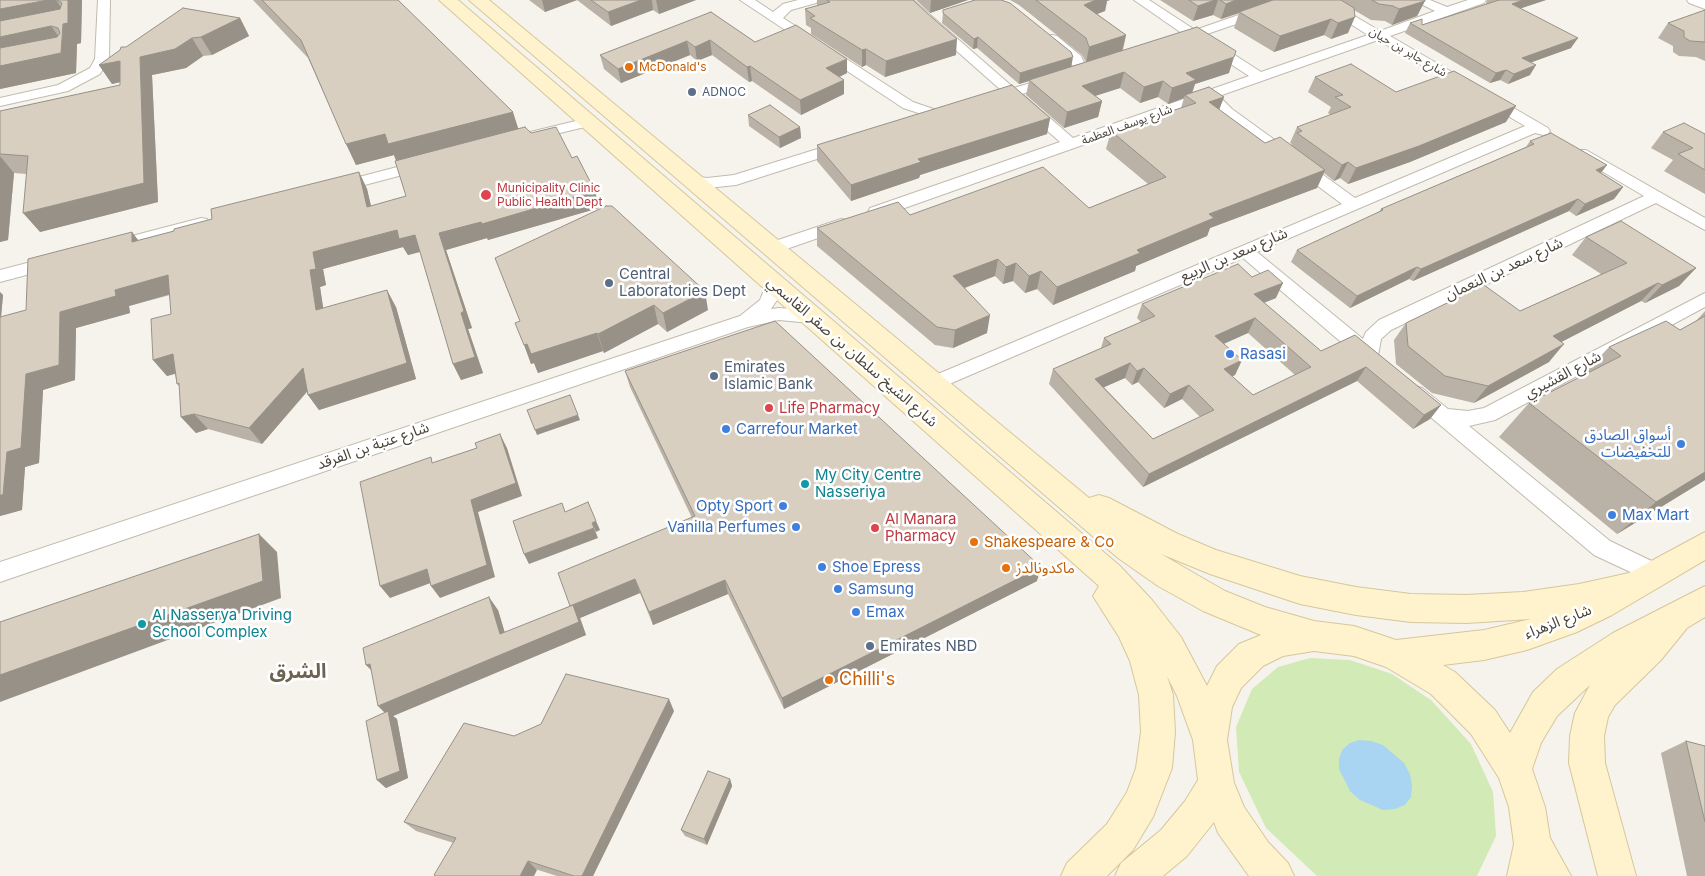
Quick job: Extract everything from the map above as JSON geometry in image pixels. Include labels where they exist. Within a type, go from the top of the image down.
[{"type":"main road","name":"شارع الشيخ سلطان بن صقر القاسمي","points":[[448,0],[1109,576],[1141,610],[1170,648],[1192,691],[1210,740]]},
{"type":"main road","name":"شارع الشيخ سلطان بن صقر القاسمي","points":[[478,0],[1129,549],[1169,576],[1214,601],[1262,621],[1314,636]]},
{"type":"main road","points":[[1022,459],[1115,517],[1167,543],[1254,577],[1300,590],[1356,601],[1411,608],[1466,609],[1523,606],[1579,598],[1644,580]]},
{"type":"main road","name":"شارع الزهراء","points":[[1396,655],[1484,645],[1527,635],[1566,622],[1601,605],[1705,545]]},
{"type":"main road","points":[[1074,546],[1130,627],[1146,660],[1156,695],[1158,732],[1154,768],[1140,804],[1120,837],[1080,876]]},
{"type":"main road","points":[[1514,769],[1527,734],[1545,704],[1569,680],[1624,644],[1693,612]]},
{"type":"main road","points":[[1617,876],[1587,763],[1587,736],[1592,713],[1603,694],[1650,649],[1693,612]]},
{"type":"main road","points":[[1274,876],[1255,855],[1231,820],[1216,783],[1210,740],[1215,705],[1229,677],[1251,655],[1280,642],[1314,636],[1354,640],[1396,655],[1443,683],[1483,722],[1514,769],[1527,807],[1529,860],[1552,876]]},
{"type":"main road","points":[[1134,876],[1174,844],[1198,814],[1216,783]]},
{"type":"street","points":[[0,102],[83,85],[99,77],[106,68],[102,59],[104,0]]},
{"type":"street","points":[[746,0],[908,105],[940,116]]},
{"type":"street","points":[[776,20],[777,15],[787,7],[812,0]]},
{"type":"street","points":[[905,0],[1072,145]]},
{"type":"street","points":[[1140,0],[1261,78]]},
{"type":"street","points":[[1166,44],[1294,0]]},
{"type":"street","name":"شارع جابر بن حيان","points":[[1318,0],[1705,225]]},
{"type":"street","points":[[1419,0],[1447,12]]},
{"type":"street","name":"شارع يوسف العظمة","points":[[772,248],[1072,145],[1480,0]]},
{"type":"street","points":[[1693,0],[1705,5]]},
{"type":"street","points":[[933,26],[935,17],[940,14]]},
{"type":"street","points":[[975,104],[1077,72],[1076,59],[1043,32]]},
{"type":"street","points":[[1211,96],[1227,112],[1353,204]]},
{"type":"street","points":[[911,125],[958,110]]},
{"type":"street","points":[[518,140],[588,122]]},
{"type":"street","name":"شارع سعد بن الربيع","points":[[933,384],[1536,127]]},
{"type":"street","points":[[693,181],[707,183],[736,180],[854,143]]},
{"type":"street","points":[[320,192],[442,160]]},
{"type":"street","name":"شارع سعد بن النعمان","points":[[1385,368],[1372,337],[1386,325],[1656,197]]},
{"type":"street","points":[[95,251],[216,219]]},
{"type":"street","points":[[1244,250],[1602,548],[1631,564],[1644,580]]},
{"type":"street","points":[[0,276],[66,259]]},
{"type":"street","name":"شارع عتبة بن الفرقد","points":[[746,321],[766,304],[772,294],[774,284]]},
{"type":"street","name":"شارع القشيري","points":[[1443,416],[1468,419],[1488,415],[1705,299]]},
{"type":"street","name":"شارع عتبة بن الفرقد","points":[[0,572],[746,321],[784,314],[812,317]]},
{"type":"green space","points":[[1310,658],[1350,660],[1392,674],[1431,700],[1471,744],[1493,792],[1496,836],[1477,876],[1317,876],[1266,828],[1239,772],[1236,727],[1252,689],[1278,667]]},
{"type":"water","points":[[1359,740],[1383,745],[1404,763],[1410,774],[1412,786],[1411,797],[1405,805],[1395,809],[1383,810],[1360,800],[1350,791],[1339,769],[1339,758],[1343,749],[1350,743]]},
{"type":"building","points":[[0,0],[48,0],[0,9]]},
{"type":"building","points":[[57,0],[68,0],[68,23],[63,24],[61,53],[0,66],[0,48],[57,37],[60,33],[58,28],[51,26],[0,37],[0,21],[60,9],[62,3]]},
{"type":"building","points":[[262,0],[398,0],[513,112],[388,144],[385,134],[346,144],[301,40]]},
{"type":"building","points":[[591,0],[641,0],[608,12]]},
{"type":"building","points":[[827,0],[913,0],[957,39],[886,61],[866,49],[862,50],[810,18],[815,16],[805,9],[830,2]]},
{"type":"building","points":[[975,0],[1001,0],[1010,3],[1071,52],[1073,57],[1020,73],[978,37],[974,39],[943,13],[943,10]]},
{"type":"building","points":[[1036,0],[1096,0],[1084,5],[1126,35],[1089,47],[1086,38]]},
{"type":"building","points":[[1189,0],[1215,0],[1198,6]]},
{"type":"building","points":[[1220,0],[1236,0],[1226,4]]},
{"type":"building","points":[[1273,0],[1341,0],[1354,8],[1355,17],[1338,23],[1331,19],[1280,36],[1239,12]]},
{"type":"building","points":[[1372,0],[1425,1],[1399,9],[1379,4]]},
{"type":"building","points":[[1499,0],[1523,0],[1512,4],[1578,38],[1522,58],[1536,65],[1514,74],[1506,70],[1496,73],[1410,23],[1422,19],[1422,25]]},
{"type":"building","points":[[183,8],[240,18],[201,37],[192,38],[175,49],[140,57],[144,183],[23,213],[28,156],[0,154],[0,111],[120,85],[120,61],[99,65],[120,50],[121,47],[126,47]]},
{"type":"building","points":[[1705,10],[1705,42],[1690,41],[1684,37],[1684,31],[1668,23]]},
{"type":"building","points":[[711,12],[755,42],[796,25],[847,59],[826,68],[844,80],[800,100],[750,66],[747,67],[710,40],[695,47],[687,41],[618,69],[600,55]]},
{"type":"building","points":[[1197,27],[1236,51],[1234,57],[1186,73],[1196,80],[1172,88],[1163,81],[1144,87],[1124,72],[1082,86],[1102,101],[1067,112],[1029,80]]},
{"type":"building","points":[[1351,64],[1396,92],[1454,71],[1516,106],[1419,146],[1356,168],[1348,162],[1342,165],[1297,133],[1302,131],[1297,127],[1351,107],[1335,97],[1343,95],[1315,77]]},
{"type":"building","points":[[1012,85],[1050,118],[918,159],[921,162],[851,185],[817,145]]},
{"type":"building","points":[[1209,87],[1224,97],[1209,102],[1265,143],[1280,137],[1325,170],[1209,214],[1214,218],[1137,250],[1140,253],[1057,287],[1041,271],[1029,276],[1016,263],[1006,267],[998,259],[953,276],[990,315],[955,330],[937,327],[817,228],[898,202],[910,215],[1043,167],[1089,208],[1166,177],[1111,131],[1196,103],[1185,95]]},
{"type":"building","points":[[770,105],[800,127],[779,137],[748,115]]},
{"type":"building","points":[[1684,123],[1705,134],[1705,170],[1678,154],[1693,148],[1663,132]]},
{"type":"building","points":[[525,127],[531,133],[556,127],[572,158],[577,156],[595,191],[482,224],[481,222],[439,233],[464,311],[461,313],[475,357],[453,364],[415,235],[399,239],[397,230],[313,252],[316,269],[310,270],[316,310],[387,290],[407,363],[308,395],[303,368],[249,428],[194,414],[181,417],[179,383],[177,384],[173,354],[153,360],[151,319],[171,314],[168,275],[115,290],[116,296],[60,312],[59,365],[26,374],[21,448],[7,452],[3,495],[0,495],[0,317],[26,310],[28,259],[132,232],[132,242],[174,231],[174,229],[212,219],[211,209],[359,172],[367,207],[406,196],[395,161]]},
{"type":"building","points":[[1551,133],[1607,165],[1596,170],[1623,187],[1585,204],[1578,199],[1421,269],[1417,267],[1357,296],[1297,250],[1383,210],[1381,209],[1534,144],[1530,141]]},
{"type":"building","points":[[606,206],[612,206],[705,291],[663,313],[654,305],[598,334],[531,354],[527,344],[524,345],[515,323],[520,321],[495,258]]},
{"type":"building","points":[[1621,221],[1696,268],[1662,285],[1658,283],[1553,336],[1564,344],[1488,386],[1445,376],[1408,346],[1406,323],[1484,285],[1520,311],[1627,263],[1586,237]]},
{"type":"building","points":[[1238,264],[1252,277],[1268,270],[1283,283],[1254,294],[1321,351],[1355,335],[1441,405],[1424,415],[1366,367],[1149,474],[1053,369],[1111,344],[1104,338],[1155,316],[1142,304]],"holes":[[[1255,318],[1311,367],[1253,395],[1224,369],[1242,360],[1215,336]],[[1130,363],[1137,371],[1144,368],[1170,394],[1189,385],[1214,410],[1153,439],[1095,379]]]},
{"type":"building","points":[[1705,316],[1705,472],[1656,502],[1529,403],[1621,356],[1609,347],[1666,321],[1680,330]]},
{"type":"building","name":"My City Centre Nasseriya","points":[[775,321],[1041,567],[782,698],[725,580],[649,612],[635,579],[570,606],[558,573],[695,516],[625,371]]},
{"type":"building","points":[[570,395],[578,415],[535,430],[527,410]]},
{"type":"building","points":[[500,434],[516,483],[471,500],[487,565],[431,586],[427,569],[380,586],[360,482],[431,457],[432,463],[477,448],[475,443]]},
{"type":"building","points":[[588,502],[596,521],[592,523],[594,528],[524,554],[513,521],[562,503],[565,512]]},
{"type":"building","points":[[259,534],[263,581],[0,675],[0,622]]},
{"type":"building","points":[[489,597],[500,634],[573,605],[579,622],[378,706],[370,664],[366,665],[363,648]]},
{"type":"building","points":[[566,674],[669,699],[582,876],[574,876],[528,861],[520,876],[434,875],[456,838],[404,822],[464,723],[514,736],[541,724]]},
{"type":"building","points":[[388,711],[400,771],[377,780],[366,721]]},
{"type":"building","points":[[1686,741],[1705,746],[1705,822]]},
{"type":"building","points":[[708,771],[730,779],[704,839],[681,830]]},
{"type":"place","name":"McDonald's","points":[[629,67]]},
{"type":"place","name":"ADNOC","points":[[692,92]]},
{"type":"place","name":"Municipality Clinic Public Health Dept","points":[[486,195]]},
{"type":"place","name":"Central Laboratories Dept","points":[[609,283]]},
{"type":"place","name":"Rasasi","points":[[1230,354]]},
{"type":"place","name":"Emirates Islamic Bank","points":[[714,376]]},
{"type":"place","name":"Life Pharmacy","points":[[769,408]]},
{"type":"place","name":"Carrefour Market","points":[[726,429]]},
{"type":"place","name":"أسواق الصادق للتخفيضات","points":[[1681,444]]},
{"type":"place","name":"My City Centre Nasseriya","points":[[805,484]]},
{"type":"place","name":"Opty Sport","points":[[783,506]]},
{"type":"place","name":"Max Mart","points":[[1612,515]]},
{"type":"place","name":"Vanilla Perfumes","points":[[796,527]]},
{"type":"place","name":"Al Manara Pharmacy","points":[[875,528]]},
{"type":"place","name":"Shakespeare & Co","points":[[974,542]]},
{"type":"place","name":"Shoe Epress","points":[[822,567]]},
{"type":"place","name":"ماكدونالدز","points":[[1006,568]]},
{"type":"place","name":"Samsung","points":[[838,589]]},
{"type":"place","name":"Emax","points":[[856,612]]},
{"type":"place","name":"Al Nasserya Driving School Complex","points":[[142,624]]},
{"type":"place","name":"Emirates NBD","points":[[870,646]]},
{"type":"place","name":"Chilli's","points":[[829,680]]},
{"type":"district","name":"الشرق","points":[[298,672]]}]
